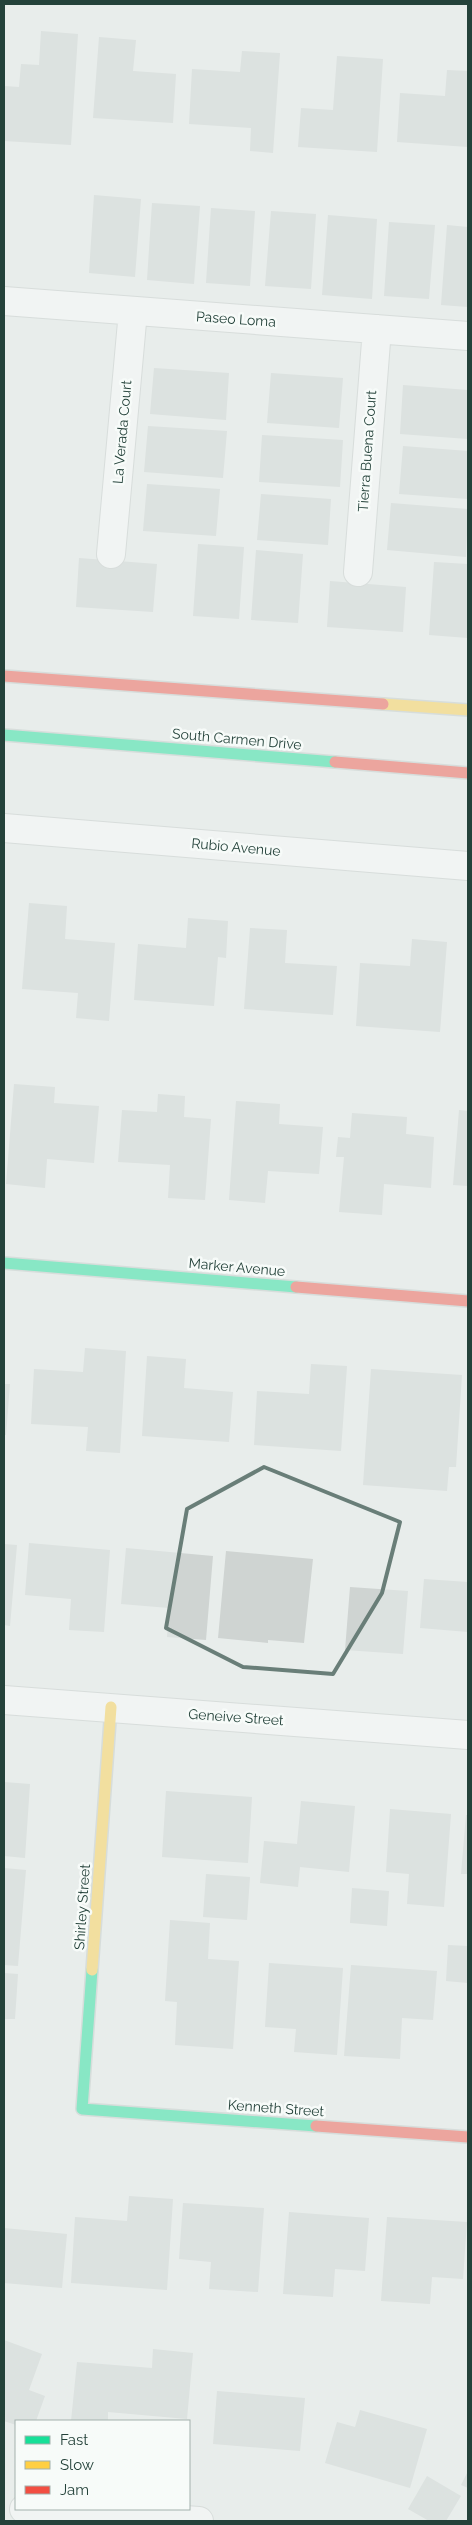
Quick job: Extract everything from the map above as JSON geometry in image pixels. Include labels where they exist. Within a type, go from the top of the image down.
[{"type":"street","name":"Paseo Loma","points":[[4,301],[468,336]]},
{"type":"street","name":"La Verada Court","points":[[111,554],[133,311]]},
{"type":"street","name":"Tierra Buena Court","points":[[358,572],[376,329]]},
{"type":"street","points":[[4,676],[468,710]]},
{"type":"street","name":"South Carmen Drive","points":[[4,735],[468,773]]},
{"type":"street","name":"Rubio Avenue","points":[[4,828],[468,866]]},
{"type":"street","name":"Marker Avenue","points":[[4,1263],[468,1301]]},
{"type":"street","name":"Geneive Street","points":[[4,1700],[468,1735]]},
{"type":"street","name":"Shirley Street","points":[[82,2109],[111,1708]]},
{"type":"street","name":"Kenneth Street","points":[[82,2109],[468,2138]]},
{"type":"street","points":[[39,2510],[199,2521]]},
{"type":"highlighted area","points":[[264,1467],[400,1522],[382,1593],[333,1674],[243,1667],[166,1628],[187,1509]]},
{"type":"building","points":[[41,31],[78,34],[71,145],[4,141],[4,86],[19,87],[21,64],[39,65]]},
{"type":"building","points":[[99,37],[136,40],[133,71],[176,74],[173,123],[93,118]]},
{"type":"building","points":[[242,51],[280,53],[273,153],[250,151],[251,128],[189,124],[192,69],[240,72]]},
{"type":"building","points":[[337,56],[383,59],[377,152],[298,147],[301,108],[333,110]]},
{"type":"building","points":[[447,70],[468,71],[468,147],[397,142],[400,93],[445,96]]},
{"type":"building","points":[[94,195],[141,199],[135,277],[89,273]]},
{"type":"building","points":[[152,203],[200,206],[194,284],[147,280]]},
{"type":"building","points":[[211,208],[255,211],[250,286],[206,283]]},
{"type":"building","points":[[271,211],[316,214],[311,289],[265,286]]},
{"type":"building","points":[[328,215],[377,219],[372,299],[322,295]]},
{"type":"building","points":[[389,222],[435,225],[429,299],[384,296]]},
{"type":"building","points":[[447,225],[468,227],[468,307],[441,305]]},
{"type":"building","points":[[154,368],[229,373],[226,420],[150,414]]},
{"type":"building","points":[[271,373],[343,378],[339,428],[267,423]]},
{"type":"building","points":[[403,385],[468,390],[468,439],[400,434]]},
{"type":"building","points":[[148,426],[227,431],[223,478],[144,472]]},
{"type":"building","points":[[262,435],[343,440],[340,487],[259,482]]},
{"type":"building","points":[[403,446],[468,451],[468,499],[399,494]]},
{"type":"building","points":[[147,484],[220,489],[216,536],[143,531]]},
{"type":"building","points":[[261,494],[331,499],[328,545],[257,540]]},
{"type":"building","points":[[391,503],[468,509],[466,557],[387,550]]},
{"type":"building","points":[[198,544],[244,547],[239,619],[193,616]]},
{"type":"building","points":[[256,550],[303,554],[298,623],[251,620]]},
{"type":"building","points":[[79,558],[157,564],[153,612],[76,607]]},
{"type":"building","points":[[434,562],[468,564],[468,638],[429,635]]},
{"type":"building","points":[[330,581],[406,587],[403,632],[327,627]]},
{"type":"building","points":[[29,903],[67,906],[65,939],[115,943],[109,1021],[76,1018],[78,993],[22,989]]},
{"type":"building","points":[[188,918],[228,921],[226,958],[218,957],[214,1006],[134,1000],[138,944],[186,948]]},
{"type":"building","points":[[250,928],[287,930],[285,963],[337,966],[333,1015],[244,1009]]},
{"type":"building","points":[[412,939],[447,942],[440,1032],[356,1026],[360,963],[410,966]]},
{"type":"building","points":[[14,1084],[55,1087],[54,1103],[99,1106],[94,1163],[47,1159],[45,1188],[6,1184]]},
{"type":"building","points":[[158,1094],[185,1096],[184,1117],[211,1119],[205,1200],[168,1198],[170,1165],[118,1162],[122,1110],[157,1112]]},
{"type":"building","points":[[236,1101],[280,1104],[279,1124],[323,1127],[319,1174],[268,1171],[265,1203],[229,1200]]},
{"type":"building","points":[[459,1110],[468,1111],[468,1186],[453,1185]]},
{"type":"building","points":[[352,1113],[407,1117],[406,1134],[434,1137],[431,1188],[384,1184],[382,1215],[339,1212],[344,1157],[336,1157],[338,1137],[350,1138]]},
{"type":"building","points":[[85,1348],[126,1351],[120,1453],[86,1451],[88,1427],[31,1424],[34,1369],[83,1372]]},
{"type":"building","points":[[147,1356],[186,1359],[184,1388],[233,1392],[229,1442],[142,1436]]},
{"type":"building","points":[[311,1364],[347,1366],[341,1451],[254,1445],[257,1391],[309,1394]]},
{"type":"building","points":[[371,1369],[462,1375],[456,1467],[449,1467],[447,1491],[363,1485]]},
{"type":"building","points":[[4,1384],[10,1384],[6,1435],[4,1435]]},
{"type":"building","points":[[29,1543],[110,1550],[104,1632],[69,1630],[71,1599],[25,1595]]},
{"type":"building","points":[[4,1544],[17,1545],[10,1626],[4,1625]]},
{"type":"building","points":[[126,1548],[213,1556],[206,1640],[167,1637],[169,1608],[121,1604]]},
{"type":"building","points":[[226,1551],[313,1559],[304,1643],[268,1640],[268,1643],[218,1638]]},
{"type":"building","points":[[424,1579],[468,1582],[468,1632],[420,1628]]},
{"type":"building","points":[[350,1587],[408,1591],[403,1654],[345,1650]]},
{"type":"building","points":[[4,1782],[30,1784],[25,1858],[4,1856]]},
{"type":"building","points":[[166,1791],[252,1797],[248,1863],[162,1857]]},
{"type":"building","points":[[301,1801],[355,1806],[349,1872],[300,1867],[298,1887],[260,1883],[264,1841],[297,1844]]},
{"type":"building","points":[[390,1809],[451,1814],[444,1907],[407,1904],[409,1874],[386,1872]]},
{"type":"building","points":[[466,1815],[468,1815],[468,1874],[461,1874]]},
{"type":"building","points":[[4,1868],[26,1870],[18,1966],[4,1965]]},
{"type":"building","points":[[206,1874],[250,1877],[247,1920],[203,1917]]},
{"type":"building","points":[[352,1888],[389,1891],[387,1926],[350,1923]]},
{"type":"building","points":[[170,1920],[210,1923],[208,1959],[239,1961],[233,2049],[175,2045],[177,2002],[165,2001]]},
{"type":"building","points":[[448,1945],[468,1946],[468,1983],[446,1981]]},
{"type":"building","points":[[269,1963],[343,1968],[337,2055],[294,2052],[296,2029],[265,2027]]},
{"type":"building","points":[[351,1965],[437,1971],[433,2020],[402,2018],[400,2059],[344,2056]]},
{"type":"building","points":[[4,1973],[18,1974],[15,2019],[4,2019]]},
{"type":"building","points":[[129,2196],[173,2199],[167,2290],[71,2283],[75,2217],[127,2221]]},
{"type":"building","points":[[183,2203],[264,2208],[258,2292],[209,2289],[211,2262],[179,2259]]},
{"type":"building","points":[[289,2212],[369,2218],[365,2271],[335,2269],[333,2297],[283,2294]]},
{"type":"building","points":[[387,2217],[467,2222],[463,2279],[432,2277],[430,2304],[381,2301]]},
{"type":"building","points":[[4,2228],[67,2234],[62,2288],[4,2283]]},
{"type":"building","points":[[4,2340],[42,2354],[29,2390],[45,2396],[36,2420],[15,2420],[15,2425],[4,2421]]},
{"type":"building","points":[[153,2349],[193,2353],[187,2419],[108,2412],[108,2420],[71,2420],[77,2362],[152,2368]]},
{"type":"building","points":[[217,2391],[305,2398],[300,2451],[213,2444]]},
{"type":"building","points":[[360,2410],[427,2429],[410,2488],[325,2463],[337,2422],[355,2427]]},
{"type":"building","points":[[468,2471],[468,2488],[461,2485]]},
{"type":"building","points":[[427,2476],[461,2496],[446,2521],[429,2521],[408,2509]]},
{"type":"traffic: fast","points":[[4,735],[335,762]]},
{"type":"traffic: fast","points":[[4,1263],[296,1287]]},
{"type":"traffic: fast","points":[[92,1970],[82,2109],[316,2126]]},
{"type":"traffic: slow","points":[[383,704],[468,710]]},
{"type":"traffic: slow","points":[[92,1970],[111,1707]]},
{"type":"traffic: jam","points":[[4,676],[383,704]]},
{"type":"traffic: jam","points":[[335,762],[468,773]]},
{"type":"traffic: jam","points":[[296,1287],[468,1301]]},
{"type":"traffic: jam","points":[[316,2126],[468,2137]]}]
